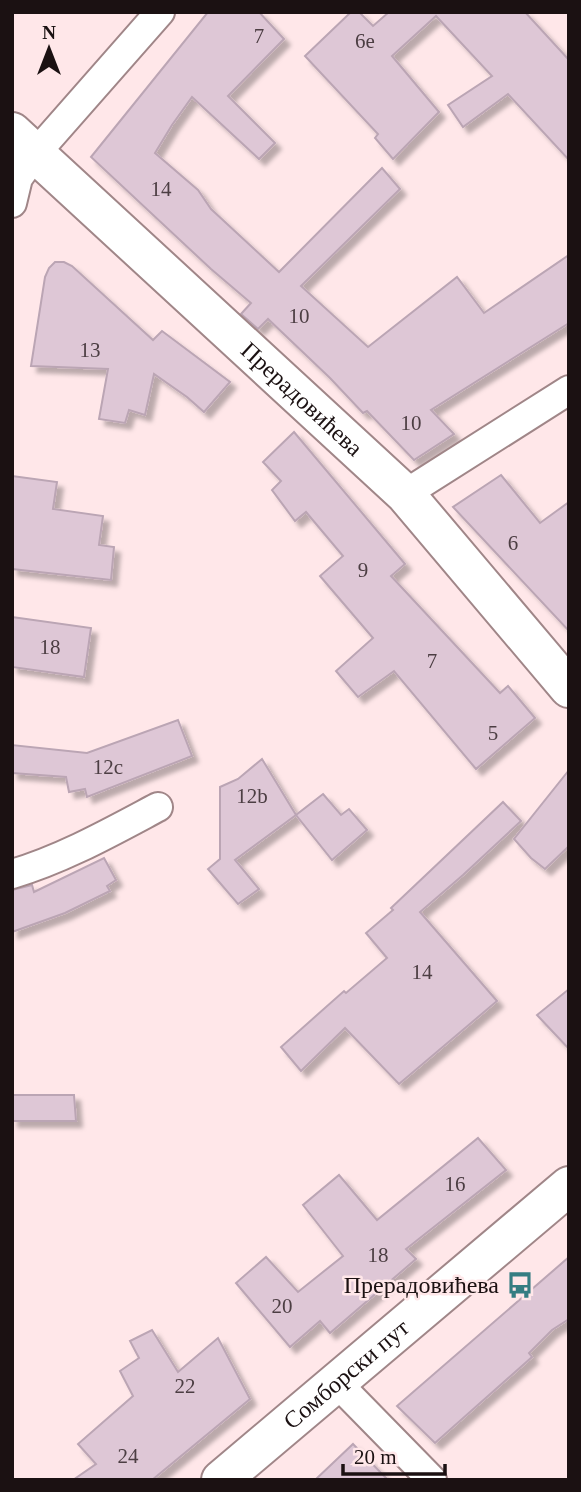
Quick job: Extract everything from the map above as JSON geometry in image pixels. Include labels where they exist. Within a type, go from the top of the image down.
[{"type":"main road","name":"Прерадовићева","points":[[24,143],[405,494],[569,688]]},
{"type":"main road","name":"Сомборски пут","points":[[221,1480],[569,1186]]},
{"type":"street","points":[[12,203],[24,143],[160,12]]},
{"type":"street","points":[[405,494],[569,390]]},
{"type":"street","points":[[12,874],[34,868],[104,836],[158,807]]},
{"type":"street","points":[[337,1383],[432,1480]]},
{"type":"building","points":[[208,12],[259,12],[284,39],[228,96],[275,143],[259,159],[192,97],[155,153],[198,190],[211,209],[279,272],[382,168],[400,189],[301,286],[368,347],[457,277],[484,313],[569,255],[569,323],[431,410],[454,434],[414,460],[367,411],[363,413],[268,319],[258,329],[241,314],[251,303],[91,157]]},
{"type":"building","points":[[351,12],[359,12],[373,26],[389,12],[525,12],[569,60],[569,160],[508,94],[463,127],[448,105],[492,76],[436,16],[392,56],[439,112],[393,159],[375,138],[378,134],[305,56]]},
{"type":"building","points":[[55,262],[72,266],[153,340],[162,331],[230,382],[204,412],[154,374],[145,415],[129,410],[125,423],[99,419],[108,369],[31,366],[45,277]]},
{"type":"building","points":[[294,432],[405,564],[391,576],[500,693],[508,686],[535,718],[476,769],[394,671],[358,697],[336,671],[373,638],[320,576],[343,556],[306,512],[295,521],[272,490],[281,481],[263,462]]},
{"type":"building","points":[[501,475],[540,523],[569,502],[569,631],[453,507]]},
{"type":"building","points":[[12,476],[57,482],[53,509],[103,516],[99,545],[114,547],[111,580],[12,569]]},
{"type":"building","points":[[12,617],[91,628],[84,677],[12,667]]},
{"type":"building","points":[[178,720],[192,756],[87,797],[85,789],[69,792],[66,777],[12,773],[12,745],[87,753]]},
{"type":"building","points":[[262,759],[296,815],[235,860],[259,889],[238,904],[208,869],[220,859],[220,787],[238,779]]},
{"type":"building","points":[[569,770],[569,846],[545,869],[514,839]]},
{"type":"building","points":[[323,794],[341,815],[349,809],[367,830],[332,860],[296,815]]},
{"type":"building","points":[[503,802],[521,821],[420,912],[497,1001],[399,1084],[345,1028],[301,1071],[281,1047],[344,991],[346,993],[387,958],[366,933]]},
{"type":"building","points":[[104,858],[116,880],[107,886],[110,891],[65,913],[12,932],[12,890],[32,885],[34,892]]},
{"type":"building","points":[[569,989],[569,1049],[537,1015]]},
{"type":"building","points":[[12,1095],[74,1095],[76,1121],[12,1121]]},
{"type":"building","points":[[478,1138],[506,1170],[406,1249],[416,1259],[330,1333],[320,1321],[290,1347],[236,1283],[266,1257],[298,1292],[343,1256],[303,1205],[339,1175],[377,1220]]},
{"type":"building","points":[[569,1257],[569,1319],[552,1330],[529,1353],[532,1357],[435,1443],[397,1406]]},
{"type":"building","points":[[152,1330],[178,1372],[218,1338],[250,1399],[152,1480],[73,1480],[96,1464],[78,1444],[133,1396],[120,1371],[139,1358],[130,1341]]},
{"type":"building","points":[[353,1444],[388,1480],[315,1480]]},
{"type":"place","name":"Прерадовићева","points":[[520,1285]]}]
